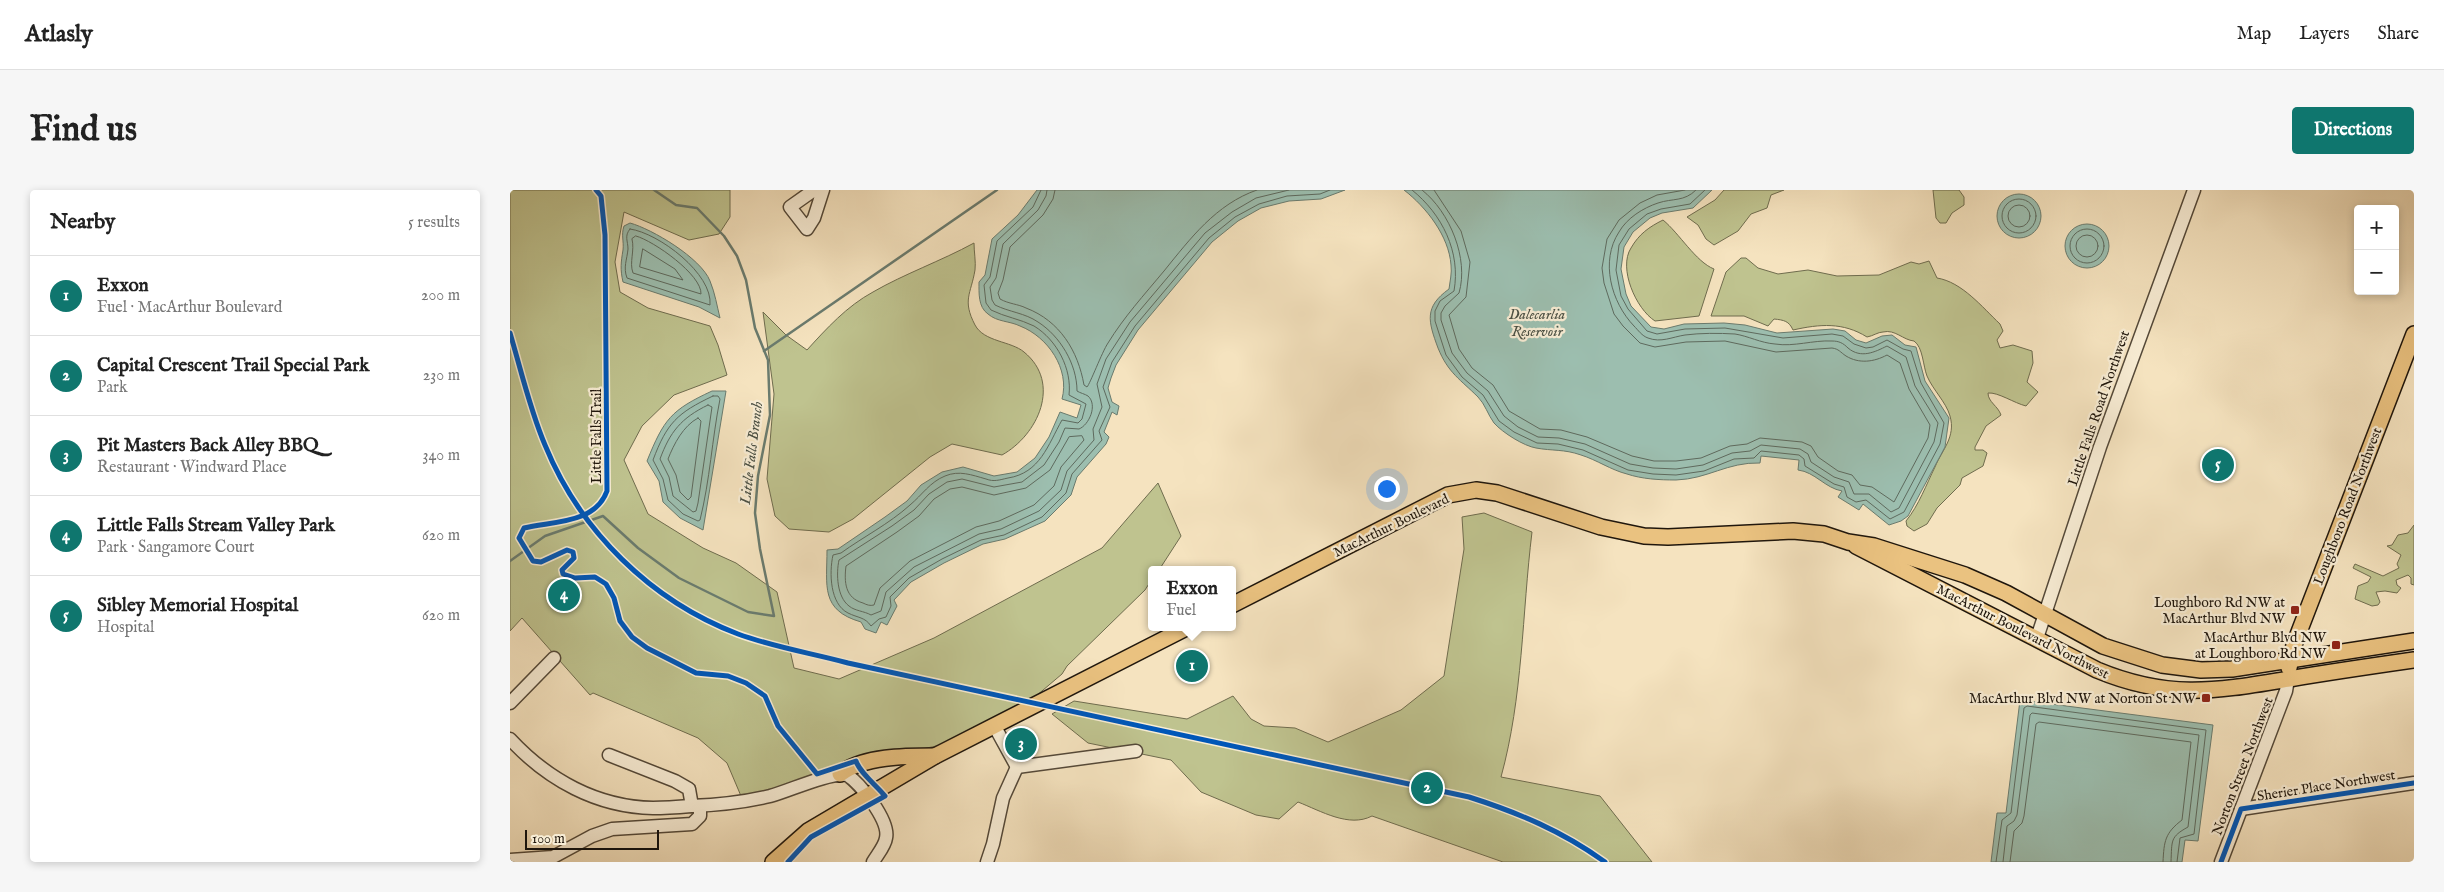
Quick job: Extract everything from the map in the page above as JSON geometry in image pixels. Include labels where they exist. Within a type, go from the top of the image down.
[{"type":"main road","name":"Loughboro Road Northwest","points":[[2288,679],[2290,660],[2414,334]]},
{"type":"main road","name":"MacArthur Boulevard","points":[[1236,602],[1392,522],[1448,495],[1464,491],[1476,490],[1497,493],[1601,528],[1644,536]]},
{"type":"main road","name":"MacArthur Boulevard Northwest","points":[[1644,536],[1675,537],[1793,531],[1824,534],[1848,542],[2097,670],[2155,688],[2180,691],[2210,691],[2414,660]]},
{"type":"main road","name":"MacArthur Boulevard Northwest","points":[[1848,542],[1874,546],[1966,575],[2006,593],[2103,646],[2162,664],[2219,670],[2251,667],[2414,641]]},
{"type":"main road","points":[[773,862],[808,831],[935,756],[1180,631]]},
{"type":"main road","points":[[840,774],[848,768],[899,756],[935,756]]},
{"type":"street","points":[[814,190],[790,207],[807,230],[814,218],[823,190]]},
{"type":"street","name":"Little Falls Road Northwest","points":[[2037,638],[2100,446],[2194,190]]},
{"type":"street","points":[[510,703],[554,658]]},
{"type":"street","name":"Norton Street Northwest","points":[[2221,862],[2286,691],[2288,679]]},
{"type":"street","points":[[995,727],[1017,767]]},
{"type":"street","points":[[510,740],[525,756],[556,779],[597,799],[638,807],[696,806],[759,798],[840,774],[852,778],[867,795],[883,820],[887,832],[886,839],[873,862]]},
{"type":"street","points":[[1017,767],[1136,751]]},
{"type":"street","points":[[510,860],[553,857],[592,836],[612,829],[692,824],[700,816],[689,789],[675,781],[609,755]]},
{"type":"street","points":[[987,862],[1003,798],[1017,767]]},
{"type":"street","name":"Sherier Place Northwest","points":[[2241,809],[2414,783]]},
{"type":"green space","points":[[510,190],[730,190],[730,217],[719,234],[689,240],[624,212],[615,262],[620,292],[648,308],[710,326],[727,375],[674,395],[642,426],[624,460],[648,514],[703,548],[736,563],[777,592],[794,668],[839,679],[934,638],[1102,548],[1158,483],[1181,536],[1162,566],[1148,566],[1148,585],[1145,590],[1067,666],[1062,674],[1036,696],[941,745],[846,765],[780,788],[741,796],[727,763],[698,738],[593,693],[590,695],[522,618],[510,631]]},
{"type":"green space","points":[[1724,190],[1784,190],[1771,195],[1767,208],[1751,214],[1738,231],[1714,245],[1706,239],[1698,225],[1687,217],[1715,200]]},
{"type":"green space","points":[[1933,190],[1959,190],[1964,197],[1964,205],[1952,213],[1946,223],[1940,223],[1936,218]]},
{"type":"green space","points":[[1663,220],[1694,254],[1714,269],[1699,316],[1655,321],[1641,307],[1631,288],[1627,266],[1631,248],[1645,231]]},
{"type":"green space","points":[[974,243],[975,270],[968,303],[971,316],[979,331],[991,338],[1019,348],[1035,365],[1042,378],[1043,393],[1041,408],[1035,422],[1015,446],[1002,455],[952,444],[930,457],[853,519],[829,532],[789,529],[775,516],[767,479],[774,394],[763,312],[786,335],[807,350],[837,318],[863,298],[897,279]]},
{"type":"green space","points":[[1741,258],[1746,258],[1758,268],[1778,274],[1808,270],[1837,276],[1879,275],[1911,262],[1919,264],[1929,261],[1937,278],[1955,284],[1979,303],[2000,324],[2003,331],[1997,340],[2000,348],[2013,345],[2032,351],[2033,363],[2027,382],[2038,392],[2026,406],[1996,394],[1988,393],[1988,396],[2001,415],[1986,426],[1975,447],[1975,450],[1983,450],[1987,453],[1983,466],[1962,478],[1960,485],[1937,508],[1927,524],[1914,531],[1907,526],[1906,521],[1919,502],[1950,437],[1951,430],[1950,416],[1946,406],[1927,376],[1917,344],[1914,341],[1887,331],[1867,337],[1858,332],[1840,327],[1813,326],[1793,330],[1788,323],[1781,320],[1774,319],[1768,326],[1744,316],[1711,316],[1726,272]]},
{"type":"green space","points":[[1484,513],[1532,532],[1518,686],[1514,716],[1501,777],[1600,796],[1652,862],[1503,862],[1372,816],[1354,820],[1345,819],[1325,814],[1298,802],[1279,819],[1256,815],[1201,792],[1171,760],[1088,743],[1052,714],[1074,701],[1187,719],[1233,696],[1251,719],[1264,726],[1295,728],[1328,742],[1401,710],[1444,676],[1464,549],[1462,517]]},
{"type":"green space","points":[[2414,525],[2414,585],[2411,584],[2411,578],[2408,575],[2396,580],[2397,585],[2401,588],[2397,593],[2376,592],[2380,602],[2378,605],[2372,606],[2355,599],[2358,586],[2368,582],[2371,577],[2353,568],[2355,564],[2383,576],[2399,568],[2397,564],[2401,555],[2387,546],[2392,545],[2398,535],[2408,533]]},
{"type":"water","points":[[1037,190],[1345,190],[1321,199],[1289,201],[1261,208],[1238,221],[1212,242],[1138,330],[1116,365],[1108,388],[1112,402],[1119,406],[1117,415],[1112,412],[1104,432],[1109,437],[1106,444],[1077,477],[1071,495],[1045,521],[1005,539],[983,544],[911,582],[894,600],[897,606],[887,625],[881,622],[876,633],[865,629],[861,622],[838,611],[832,603],[827,585],[827,550],[838,549],[907,501],[921,485],[942,472],[963,467],[994,476],[1017,472],[1035,458],[1049,437],[1060,412],[1077,418],[1081,405],[1062,399],[1064,388],[1063,376],[1060,366],[1048,346],[1030,331],[1016,324],[992,317],[982,308],[980,300],[979,282],[985,275],[992,239],[1018,215]]},
{"type":"water","name":"Dalecarlia Reservoir","points":[[1404,190],[1712,190],[1693,208],[1662,213],[1650,218],[1633,232],[1624,247],[1621,269],[1626,294],[1631,306],[1651,327],[1664,329],[1684,324],[1724,323],[1745,325],[1777,333],[1833,329],[1845,331],[1856,340],[1866,343],[1882,336],[1892,335],[1905,345],[1916,347],[1925,381],[1949,418],[1945,447],[1908,516],[1901,521],[1889,525],[1863,504],[1859,510],[1838,497],[1842,491],[1830,487],[1804,471],[1798,470],[1799,460],[1761,456],[1760,463],[1737,465],[1698,477],[1676,480],[1657,479],[1621,472],[1575,453],[1531,447],[1508,435],[1494,423],[1480,400],[1455,376],[1438,348],[1430,322],[1430,315],[1435,302],[1449,289],[1451,265],[1449,254],[1446,243],[1435,223]]},
{"type":"water","points":[[2023,194],[2035,200],[2040,207],[2040,225],[2035,232],[2028,237],[2015,238],[2007,235],[2000,228],[1997,212],[2000,204],[2007,197]]},
{"type":"water","points":[[630,223],[663,238],[697,263],[710,281],[720,318],[699,307],[623,282],[621,266],[623,232],[624,226]]},
{"type":"water","points":[[2083,224],[2091,224],[2103,230],[2109,246],[2103,262],[2091,268],[2083,268],[2071,262],[2065,250],[2065,242],[2071,230]]},
{"type":"water","points":[[712,391],[726,391],[703,530],[680,518],[663,502],[659,481],[647,461],[664,425],[670,417],[687,404]]},
{"type":"water","points":[[2020,700],[2213,725],[2198,841],[2185,840],[2182,862],[1991,862],[1997,813],[2006,813]]},
{"type":"waterway","name":"Little Falls Branch","points":[[510,561],[545,536],[603,516],[638,548],[679,578],[748,612],[774,616],[760,549],[755,513],[758,476],[770,415],[768,360],[755,328],[746,280],[737,256],[724,236],[697,208],[676,205],[654,190]]},
{"type":"waterway","points":[[764,351],[997,190]]},
{"type":"cycle path","name":"Little Falls Trail","points":[[596,190],[601,196],[605,235],[607,491],[601,502],[593,510],[572,519],[524,528],[519,538],[533,561],[541,562],[567,550],[573,552],[574,558],[562,570],[563,574],[575,578],[595,577],[606,584],[614,598],[620,621],[632,637],[647,648],[696,673],[728,676],[746,683],[765,696],[778,726],[817,774],[856,761],[885,796],[811,837],[788,862]]},
{"type":"cycle path","points":[[510,333],[530,404],[545,445],[560,476],[578,506],[599,534],[622,559],[676,603],[706,620],[751,639],[848,663],[1469,797],[1540,824],[1573,841],[1605,862]]},
{"type":"cycle path","points":[[2221,862],[2241,809],[2414,783]]},
{"type":"place","name":"Sibley Memorial Hospital","points":[[2218,465]]},
{"type":"place","name":"Little Falls Stream Valley Park","points":[[564,595]]},
{"type":"place","name":"Loughboro Rd NW at MacArthur Blvd NW","points":[[2295,610]]},
{"type":"place","name":"MacArthur Blvd NW at Loughboro Rd NW","points":[[2336,645]]},
{"type":"place","name":"Exxon","points":[[1192,666]]},
{"type":"place","name":"MacArthur Blvd NW at Norton St NW","points":[[2206,698]]},
{"type":"place","name":"Pit Masters Back Alley BBQ","points":[[1021,744]]},
{"type":"place","name":"Capital Crescent Trail Special Park","points":[[1427,788]]}]
